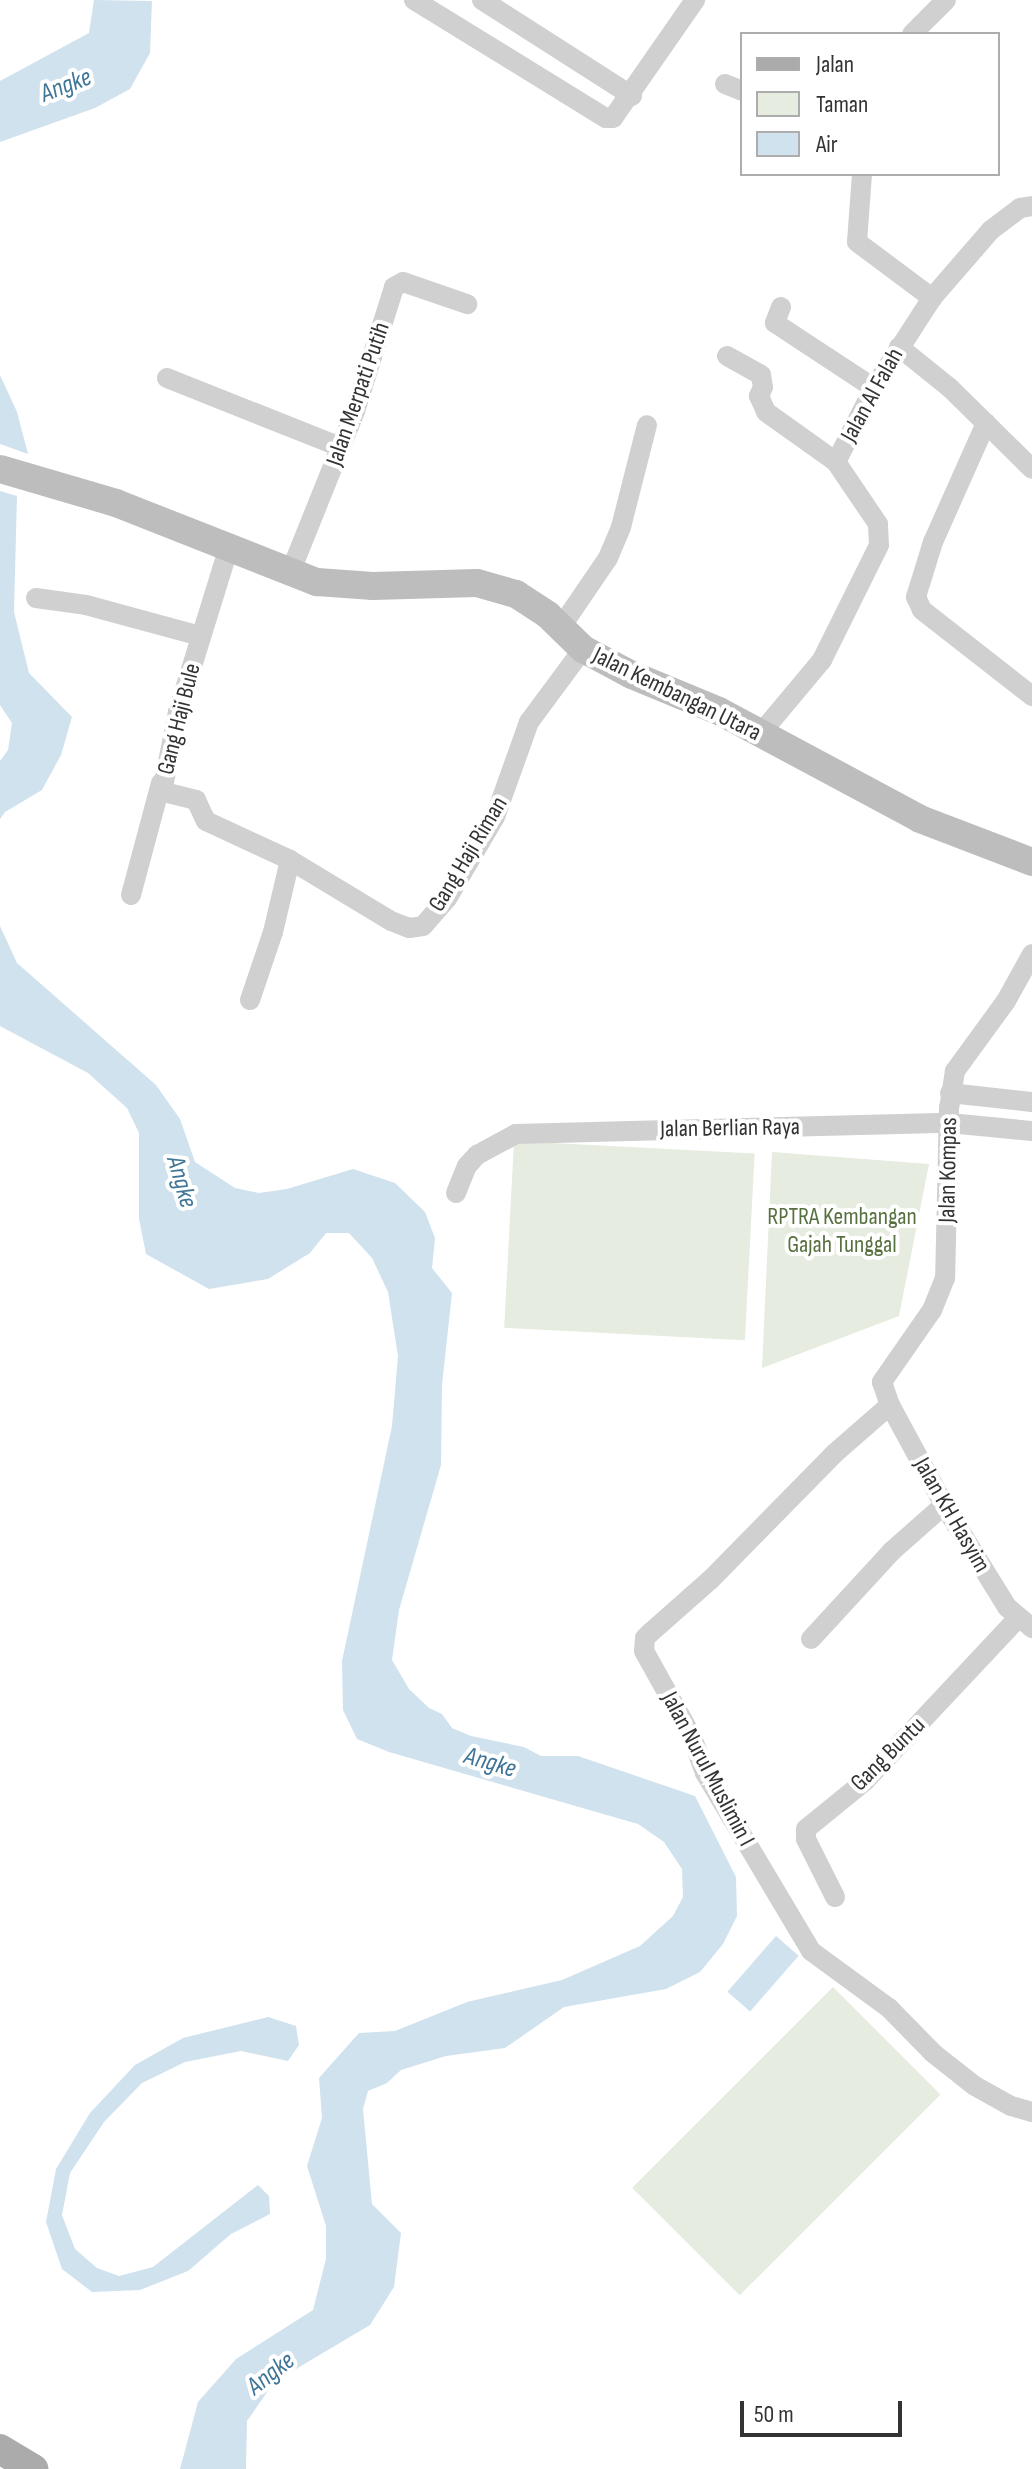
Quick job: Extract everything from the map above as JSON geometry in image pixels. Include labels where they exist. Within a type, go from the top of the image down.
[{"type":"main road","points":[[0,2449],[33,2469]]},
{"type":"street","points":[[414,0],[606,118],[618,115],[695,0]]},
{"type":"street","points":[[914,32],[946,0]]},
{"type":"street","points":[[494,3],[632,96]]},
{"type":"street","points":[[862,176],[857,242],[932,298]]},
{"type":"street","name":"Jalan Al Falah","points":[[761,733],[822,660],[879,545],[878,524],[836,462],[874,388],[932,298],[991,230],[1020,208],[1032,206]]},
{"type":"street","name":"Jalan Merpati Putih","points":[[290,573],[340,447],[397,284],[403,282],[467,304]]},
{"type":"street","points":[[781,307],[775,323],[874,388]]},
{"type":"street","points":[[899,347],[950,388],[1032,469]]},
{"type":"street","points":[[727,356],[761,375],[763,387],[759,396],[766,412],[836,462]]},
{"type":"street","points":[[167,378],[340,447]]},
{"type":"street","points":[[986,423],[933,542],[916,597],[922,610],[1032,696]]},
{"type":"street","points":[[561,627],[608,558],[621,527],[647,425]]},
{"type":"street","name":"Jalan Kembangan Utara","points":[[0,469],[116,503],[228,550],[317,582],[345,585],[477,583],[528,599],[583,649],[761,733],[920,819],[1029,854]]},
{"type":"street","name":"Gang Haji Bule","points":[[228,550],[200,636],[161,783],[168,793],[198,802],[206,821],[290,860]]},
{"type":"street","points":[[36,598],[86,605],[200,636]]},
{"type":"street","name":"Gang Haji Riman","points":[[290,860],[391,921],[409,928],[423,926],[448,897],[495,817],[529,722],[583,649]]},
{"type":"street","points":[[131,895],[161,783]]},
{"type":"street","points":[[250,1000],[273,932],[290,860]]},
{"type":"street","name":"Jalan Kompas","points":[[887,1399],[882,1382],[887,1371],[932,1310],[943,1286],[950,1093],[962,1058],[1006,1001],[1032,954]]},
{"type":"street","points":[[950,1093],[1032,1102]]},
{"type":"street","name":"Jalan Berlian Raya","points":[[456,1193],[467,1166],[477,1155],[516,1134],[949,1123],[1032,1131]]},
{"type":"street","name":"Jalan KH Hasyim","points":[[887,1399],[944,1505],[1025,1623]]},
{"type":"street","name":"Jalan Nurul Muslimin I","points":[[887,1399],[710,1580],[645,1638],[644,1651],[692,1737],[705,1773],[811,1951],[889,2008],[933,2053],[975,2086],[1011,2106],[1032,2112]]},
{"type":"street","points":[[811,1639],[892,1551],[944,1505]]},
{"type":"street","name":"Gang Buntu","points":[[835,1897],[806,1839],[806,1829],[865,1781],[1025,1623]]},
{"type":"green space","points":[[514,1141],[755,1154],[745,1340],[504,1328]]},
{"type":"green space","name":"RPTRA Kembangan Gajah Tunggal","points":[[772,1152],[929,1164],[899,1316],[762,1368]]},
{"type":"green space","points":[[833,1987],[940,2094],[740,2295],[632,2188]]},
{"type":"water","name":"Angke","points":[[94,0],[152,1],[150,53],[130,89],[95,108],[0,142],[0,81],[89,33]]},
{"type":"water","points":[[0,375],[17,412],[28,454],[0,444]]},
{"type":"water","points":[[0,491],[17,496],[14,612],[29,673],[72,717],[61,755],[42,790],[5,812],[0,819],[0,761],[8,750],[12,723],[0,705]]},
{"type":"water","name":"Angke","points":[[0,926],[17,963],[156,1085],[180,1119],[195,1162],[235,1188],[259,1193],[287,1189],[353,1169],[395,1183],[425,1212],[435,1238],[432,1268],[452,1293],[442,1385],[441,1465],[399,1610],[392,1660],[409,1689],[429,1708],[442,1714],[452,1728],[471,1736],[524,1747],[541,1756],[578,1756],[695,1796],[736,1877],[737,1916],[723,1944],[700,1972],[666,1989],[564,2007],[505,2048],[446,2056],[401,2070],[387,2083],[368,2091],[363,2109],[372,2204],[401,2233],[394,2287],[370,2325],[274,2382],[247,2421],[246,2469],[180,2469],[198,2402],[236,2359],[313,2310],[326,2259],[326,2226],[307,2166],[322,2118],[319,2078],[359,2033],[395,2031],[467,2002],[562,1980],[640,1946],[673,1916],[683,1897],[682,1869],[664,1842],[638,1824],[389,1752],[357,1739],[343,1710],[342,1661],[392,1426],[398,1356],[388,1292],[372,1258],[349,1233],[326,1233],[310,1253],[268,1279],[209,1289],[146,1254],[139,1219],[139,1133],[127,1108],[88,1073],[0,1026]]},
{"type":"water","points":[[776,1936],[799,1956],[750,2012],[727,1992]]},
{"type":"water","points":[[268,2017],[296,2026],[299,2045],[288,2061],[241,2051],[185,2062],[142,2083],[104,2122],[70,2173],[62,2215],[75,2249],[97,2268],[119,2276],[153,2267],[258,2185],[269,2196],[270,2214],[231,2234],[188,2271],[140,2290],[92,2292],[62,2269],[46,2222],[56,2169],[90,2113],[135,2065],[183,2038]]}]
